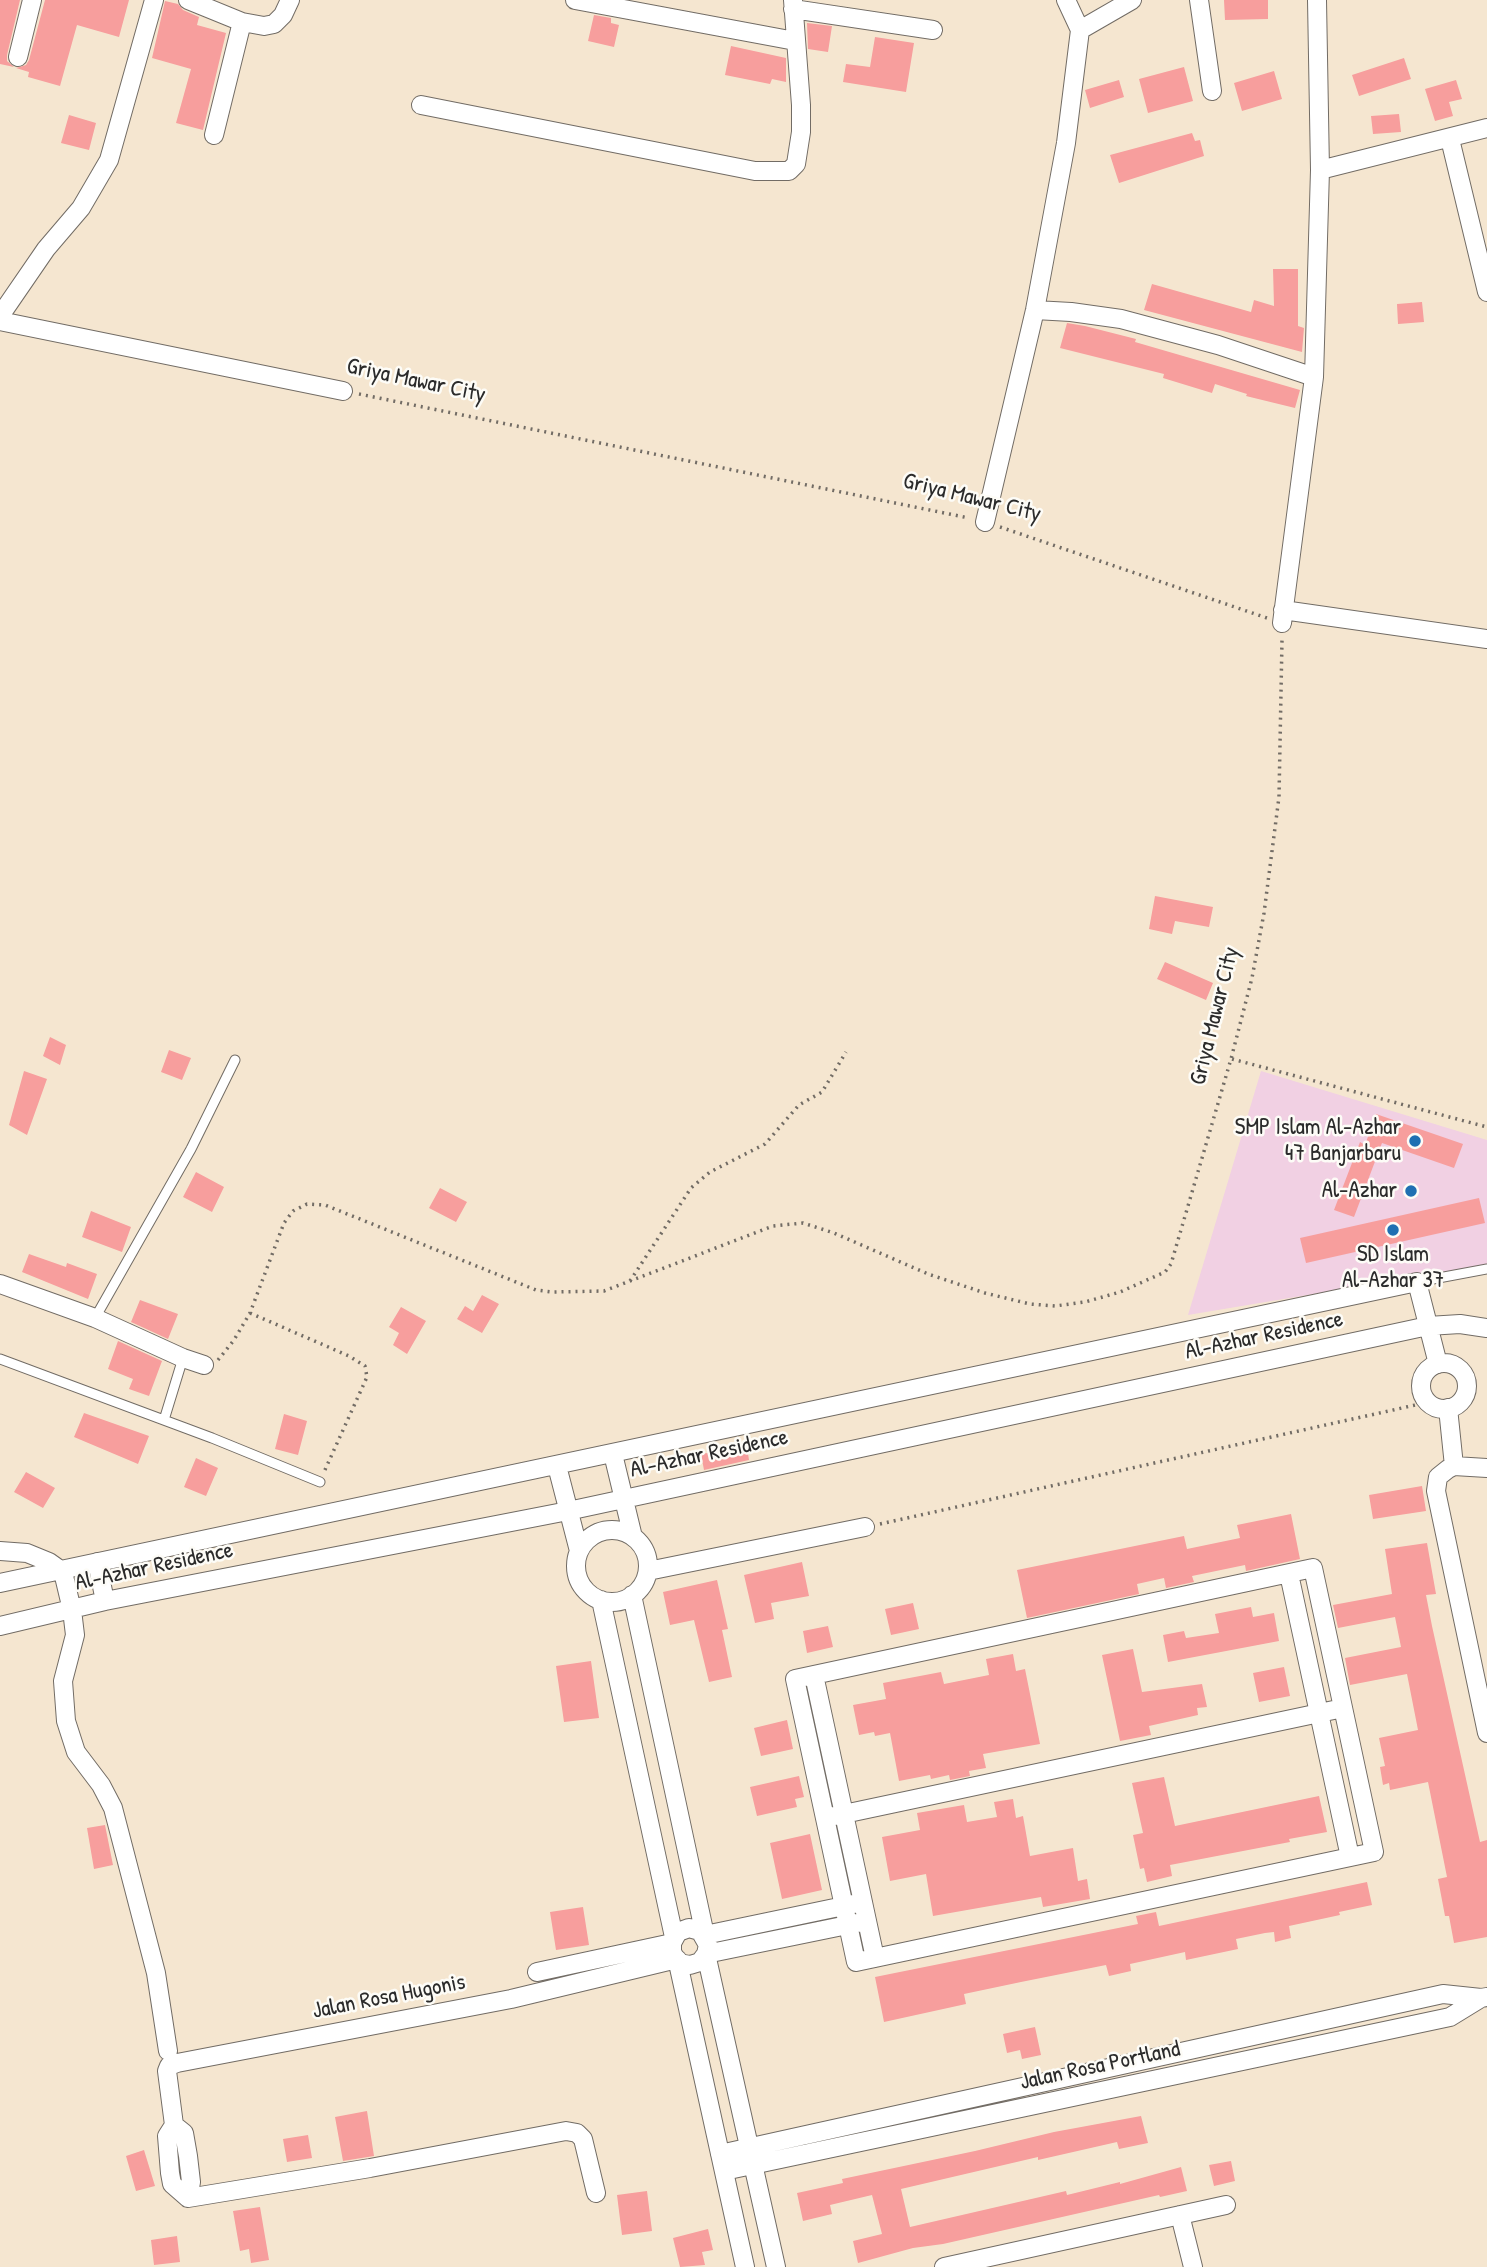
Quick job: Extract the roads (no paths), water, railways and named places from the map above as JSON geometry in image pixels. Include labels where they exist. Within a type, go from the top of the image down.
[{"type":"street","points":[[18,57],[32,0]]},
{"type":"street","points":[[0,316],[46,250],[81,208],[109,160],[154,0]]},
{"type":"street","points":[[188,0],[242,22],[264,26],[274,24],[290,0]]},
{"type":"street","points":[[575,0],[795,41]]},
{"type":"street","points":[[985,522],[1035,310],[1066,143],[1080,30],[1066,0]]},
{"type":"street","points":[[1080,30],[1132,0]]},
{"type":"street","points":[[1199,0],[1212,91]]},
{"type":"street","points":[[1317,0],[1320,170],[1314,377],[1282,617],[1487,639]]},
{"type":"street","points":[[421,105],[755,172],[782,172],[793,168],[798,158],[802,105],[793,5],[933,30]]},
{"type":"street","points":[[214,135],[242,22]]},
{"type":"street","points":[[1320,170],[1487,128]]},
{"type":"street","points":[[1450,139],[1487,292]]},
{"type":"street","points":[[1035,310],[1121,319],[1218,345],[1314,377]]},
{"type":"street","name":"Griya Mawar City","points":[[0,321],[343,391]]},
{"type":"street","points":[[1416,1282],[1438,1364]]},
{"type":"street","name":"Al-Azhar Residence","points":[[0,1583],[1416,1282]]},
{"type":"street","points":[[0,1284],[95,1318],[183,1359],[204,1364]]},
{"type":"street","name":"Al-Azhar Residence","points":[[0,1626],[105,1601],[568,1511],[623,1497],[1428,1326],[1460,1324],[1487,1328]]},
{"type":"street","points":[[1438,1364],[1453,1364],[1467,1381],[1465,1396],[1461,1402],[1448,1408],[1441,1408],[1424,1397],[1422,1384],[1427,1371],[1438,1364]]},
{"type":"street","points":[[1448,1408],[1454,1466]]},
{"type":"street","points":[[613,1454],[633,1537],[645,1553],[648,1571],[643,1584],[632,1595],[617,1602],[608,1603],[588,1594],[580,1585],[576,1574],[579,1551],[593,1536],[603,1532],[613,1530],[633,1537]]},
{"type":"street","points":[[557,1466],[579,1551]]},
{"type":"street","points":[[1486,1718],[1436,1491],[1438,1477],[1454,1466],[1487,1468]]},
{"type":"street","points":[[648,1571],[865,1527]]},
{"type":"street","points":[[0,1551],[27,1553],[63,1572],[72,1610],[75,1642],[63,1681],[66,1721],[76,1752],[101,1785],[113,1808],[156,1973],[168,2051]]},
{"type":"street","points":[[97,1562],[105,1601]]},
{"type":"street","points":[[1313,1568],[1374,1852],[856,1962],[795,1679],[1289,1574],[1313,1568]]},
{"type":"street","points":[[1289,1574],[1350,1857]]},
{"type":"street","points":[[632,1595],[708,1945],[700,1962],[690,1965],[675,1951]]},
{"type":"street","points":[[601,1600],[675,1951],[746,2267]]},
{"type":"street","points":[[613,1659],[644,1652]]},
{"type":"street","points":[[814,1675],[875,1958]]},
{"type":"street","points":[[825,1818],[1343,1708]]},
{"type":"street","points":[[705,1935],[863,1902]]},
{"type":"street","points":[[706,1954],[867,1921]]},
{"type":"street","points":[[675,1951],[678,1932],[689,1928],[705,1935]]},
{"type":"street","points":[[537,1972],[675,1951]]},
{"type":"street","name":"Jalan Rosa Hugonis","points":[[596,2193],[583,2139],[577,2133],[566,2131],[370,2168],[188,2198],[173,2184],[170,2173],[167,2136],[174,2125],[167,2071],[169,2066],[177,2063],[511,1999],[675,1951]]},
{"type":"street","points":[[706,1954],[776,2267]]},
{"type":"street","name":"Jalan Rosa Portland","points":[[722,2162],[1450,2017],[1484,1997]]},
{"type":"street","points":[[944,2267],[1226,2205]]},
{"type":"street","points":[[1180,2215],[1193,2267]]},
{"type":"lane","points":[[95,1318],[191,1149],[235,1060]]},
{"type":"lane","points":[[1416,1282],[1487,1269]]},
{"type":"lane","points":[[0,1359],[320,1482]]},
{"type":"lane","points":[[164,1420],[183,1359]]},
{"type":"place","name":"SMP Islam Al-Azhar 47 Banjarbaru","points":[[1415,1141]]},
{"type":"place","name":"Al-Azhar","points":[[1411,1191]]},
{"type":"place","name":"SD Islam Al-Azhar 37","points":[[1393,1230]]}]
